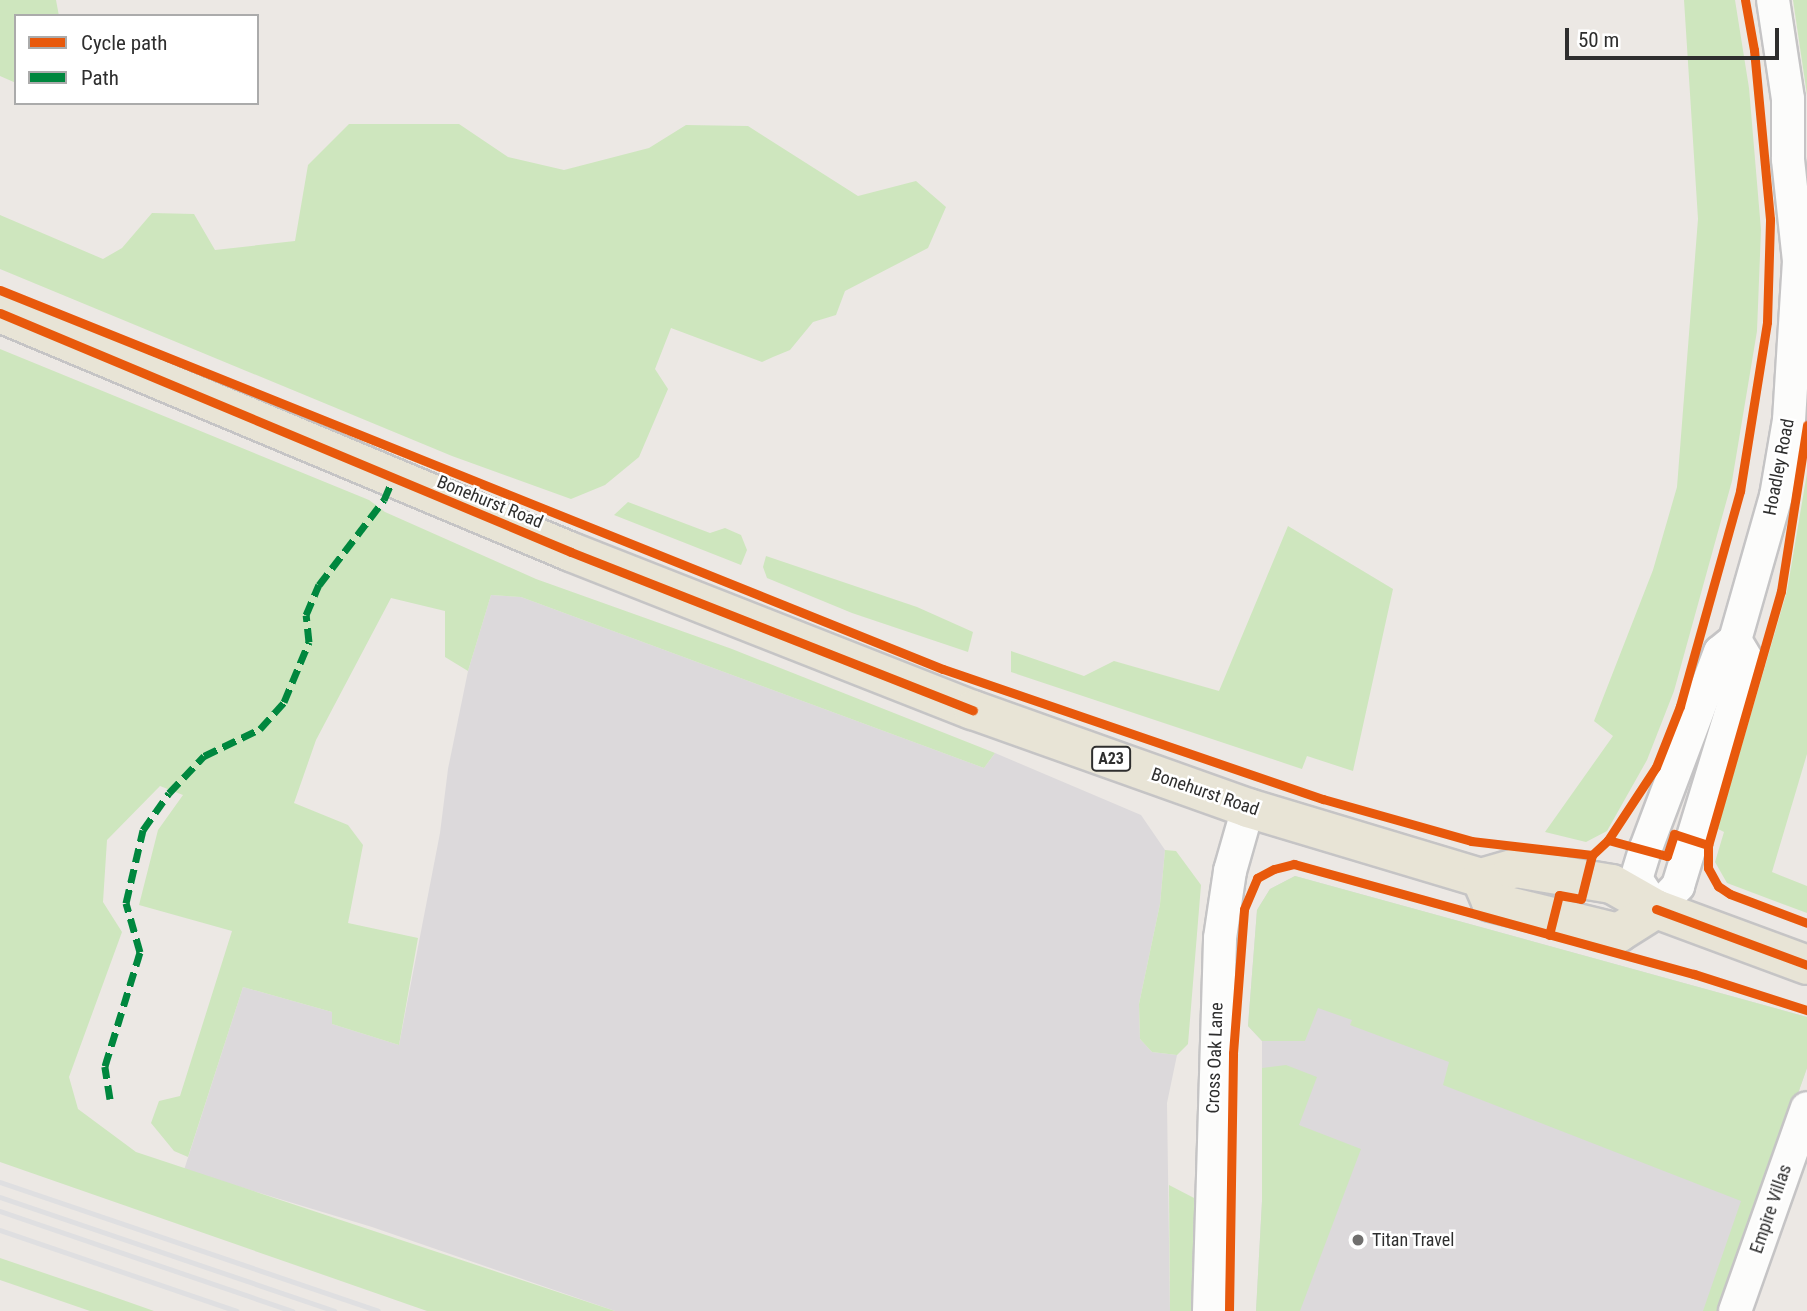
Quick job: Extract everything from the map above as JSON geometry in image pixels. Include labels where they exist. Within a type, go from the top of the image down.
[{"type":"main road","name":"Bonehurst Road","points":[[0,313],[571,552],[973,710],[1248,808],[1481,878],[1516,868],[1612,884],[1656,909],[1807,965]]},
{"type":"street","name":"Hoadley Road","points":[[1735,640],[1776,496],[1796,348],[1796,197],[1788,159],[1788,99],[1773,0]]},
{"type":"street","points":[[1735,640],[1747,660],[1678,886],[1656,909],[1636,879],[1720,652],[1735,640]]},
{"type":"street","name":"Cross Oak Lane","points":[[1209,1311],[1220,938],[1230,871],[1248,808]]},
{"type":"street","name":"Empire Villas","points":[[1735,1311],[1807,1108]]},
{"type":"shaded area","points":[[491,595],[521,597],[984,768],[995,753],[1141,815],[1165,850],[1160,904],[1139,1004],[1140,1039],[1152,1052],[1177,1055],[1167,1103],[1170,1311],[615,1311],[372,1227],[184,1170],[243,987],[332,1012],[332,1024],[399,1045],[468,671]]},
{"type":"shaded area","points":[[1295,876],[1807,1017],[1807,1068],[1721,1311],[1256,1311],[1262,1201],[1262,1041],[1248,1026],[1257,910],[1270,889]]},
{"type":"green space","points":[[0,0],[56,0],[59,14],[14,14],[14,82],[0,76]]},
{"type":"green space","points":[[1684,0],[1735,0],[1749,88],[1761,230],[1757,331],[1732,481],[1674,691],[1647,760],[1607,831],[1586,842],[1545,832],[1613,736],[1594,721],[1653,570],[1677,487],[1698,219]]},
{"type":"green space","points":[[1793,0],[1807,0],[1807,95]]},
{"type":"green space","points":[[349,124],[459,124],[508,157],[564,170],[649,148],[686,125],[748,126],[858,196],[916,181],[946,207],[928,248],[845,291],[836,315],[813,322],[790,350],[762,362],[671,328],[655,369],[668,389],[639,457],[605,485],[571,499],[452,456],[0,269],[0,215],[103,259],[122,248],[152,213],[194,214],[215,250],[295,241],[308,165]]},
{"type":"green space","points":[[0,349],[369,500],[385,512],[536,579],[732,649],[995,753],[984,768],[521,597],[491,595],[468,671],[445,657],[445,611],[391,598],[316,740],[294,803],[348,825],[363,845],[348,923],[418,938],[399,1045],[332,1024],[332,1012],[243,987],[188,1157],[174,1151],[151,1123],[159,1101],[180,1096],[232,931],[139,905],[158,830],[183,795],[160,786],[107,840],[103,902],[122,932],[69,1077],[78,1109],[136,1152],[615,1311],[427,1311],[0,1162]]},
{"type":"green space","points":[[1807,473],[1807,754],[1772,872],[1807,886],[1807,913],[1727,883],[1715,862],[1724,832],[1718,829],[1722,813],[1787,591]]},
{"type":"green space","points":[[628,502],[710,533],[725,528],[741,535],[747,550],[741,565],[614,515]]},
{"type":"green space","points":[[1288,526],[1393,589],[1353,771],[1307,756],[1302,769],[1011,672],[1011,651],[1084,676],[1114,661],[1219,691]]},
{"type":"green space","points":[[766,556],[917,607],[973,632],[968,652],[852,613],[767,578],[763,567]]},
{"type":"green space","points":[[1165,850],[1176,851],[1201,885],[1188,1044],[1177,1055],[1152,1052],[1140,1039],[1139,1004],[1160,904]]},
{"type":"green space","points":[[1295,876],[1807,1017],[1807,1068],[1721,1311],[1703,1311],[1741,1201],[1443,1085],[1449,1062],[1350,1025],[1352,1020],[1318,1008],[1305,1041],[1262,1041],[1248,1026],[1257,910],[1270,889]]},
{"type":"green space","points":[[1286,1065],[1317,1077],[1299,1125],[1361,1149],[1300,1311],[1256,1311],[1262,1201],[1262,1068]]},
{"type":"green space","points":[[1169,1185],[1196,1199],[1200,1248],[1192,1311],[1170,1311]]},
{"type":"green space","points":[[0,1258],[154,1311],[90,1311],[0,1280]]},
{"type":"railway","points":[[0,1182],[378,1311]]},
{"type":"railway","points":[[0,1197],[334,1311]]},
{"type":"railway","points":[[0,1211],[292,1311]]},
{"type":"railway","points":[[0,1230],[237,1311]]},
{"type":"marked path","points":[[110,1099],[105,1066],[140,952],[126,903],[143,830],[169,793],[204,756],[260,729],[284,702],[309,642],[306,615],[319,585],[384,500],[393,479]]},
{"type":"cycle path","points":[[1549,935],[1559,895],[1581,899],[1592,855],[1608,840],[1656,767],[1680,706],[1740,491],[1767,322],[1770,219],[1754,50],[1745,0]]},
{"type":"cycle path","points":[[0,290],[943,669],[1323,799],[1471,841],[1592,855]]},
{"type":"cycle path","points":[[0,313],[571,552],[973,710]]},
{"type":"cycle path","points":[[1807,425],[1781,591],[1708,845],[1708,868],[1718,886],[1730,894],[1807,923]]},
{"type":"cycle path","points":[[1608,840],[1667,856],[1674,834],[1708,845]]},
{"type":"cycle path","points":[[1229,1311],[1233,1053],[1244,909],[1257,878],[1274,869],[1294,864],[1694,974],[1807,1010]]},
{"type":"cycle path","points":[[1656,909],[1807,965]]},
{"type":"place","name":"Titan Travel","points":[[1358,1240]]}]
